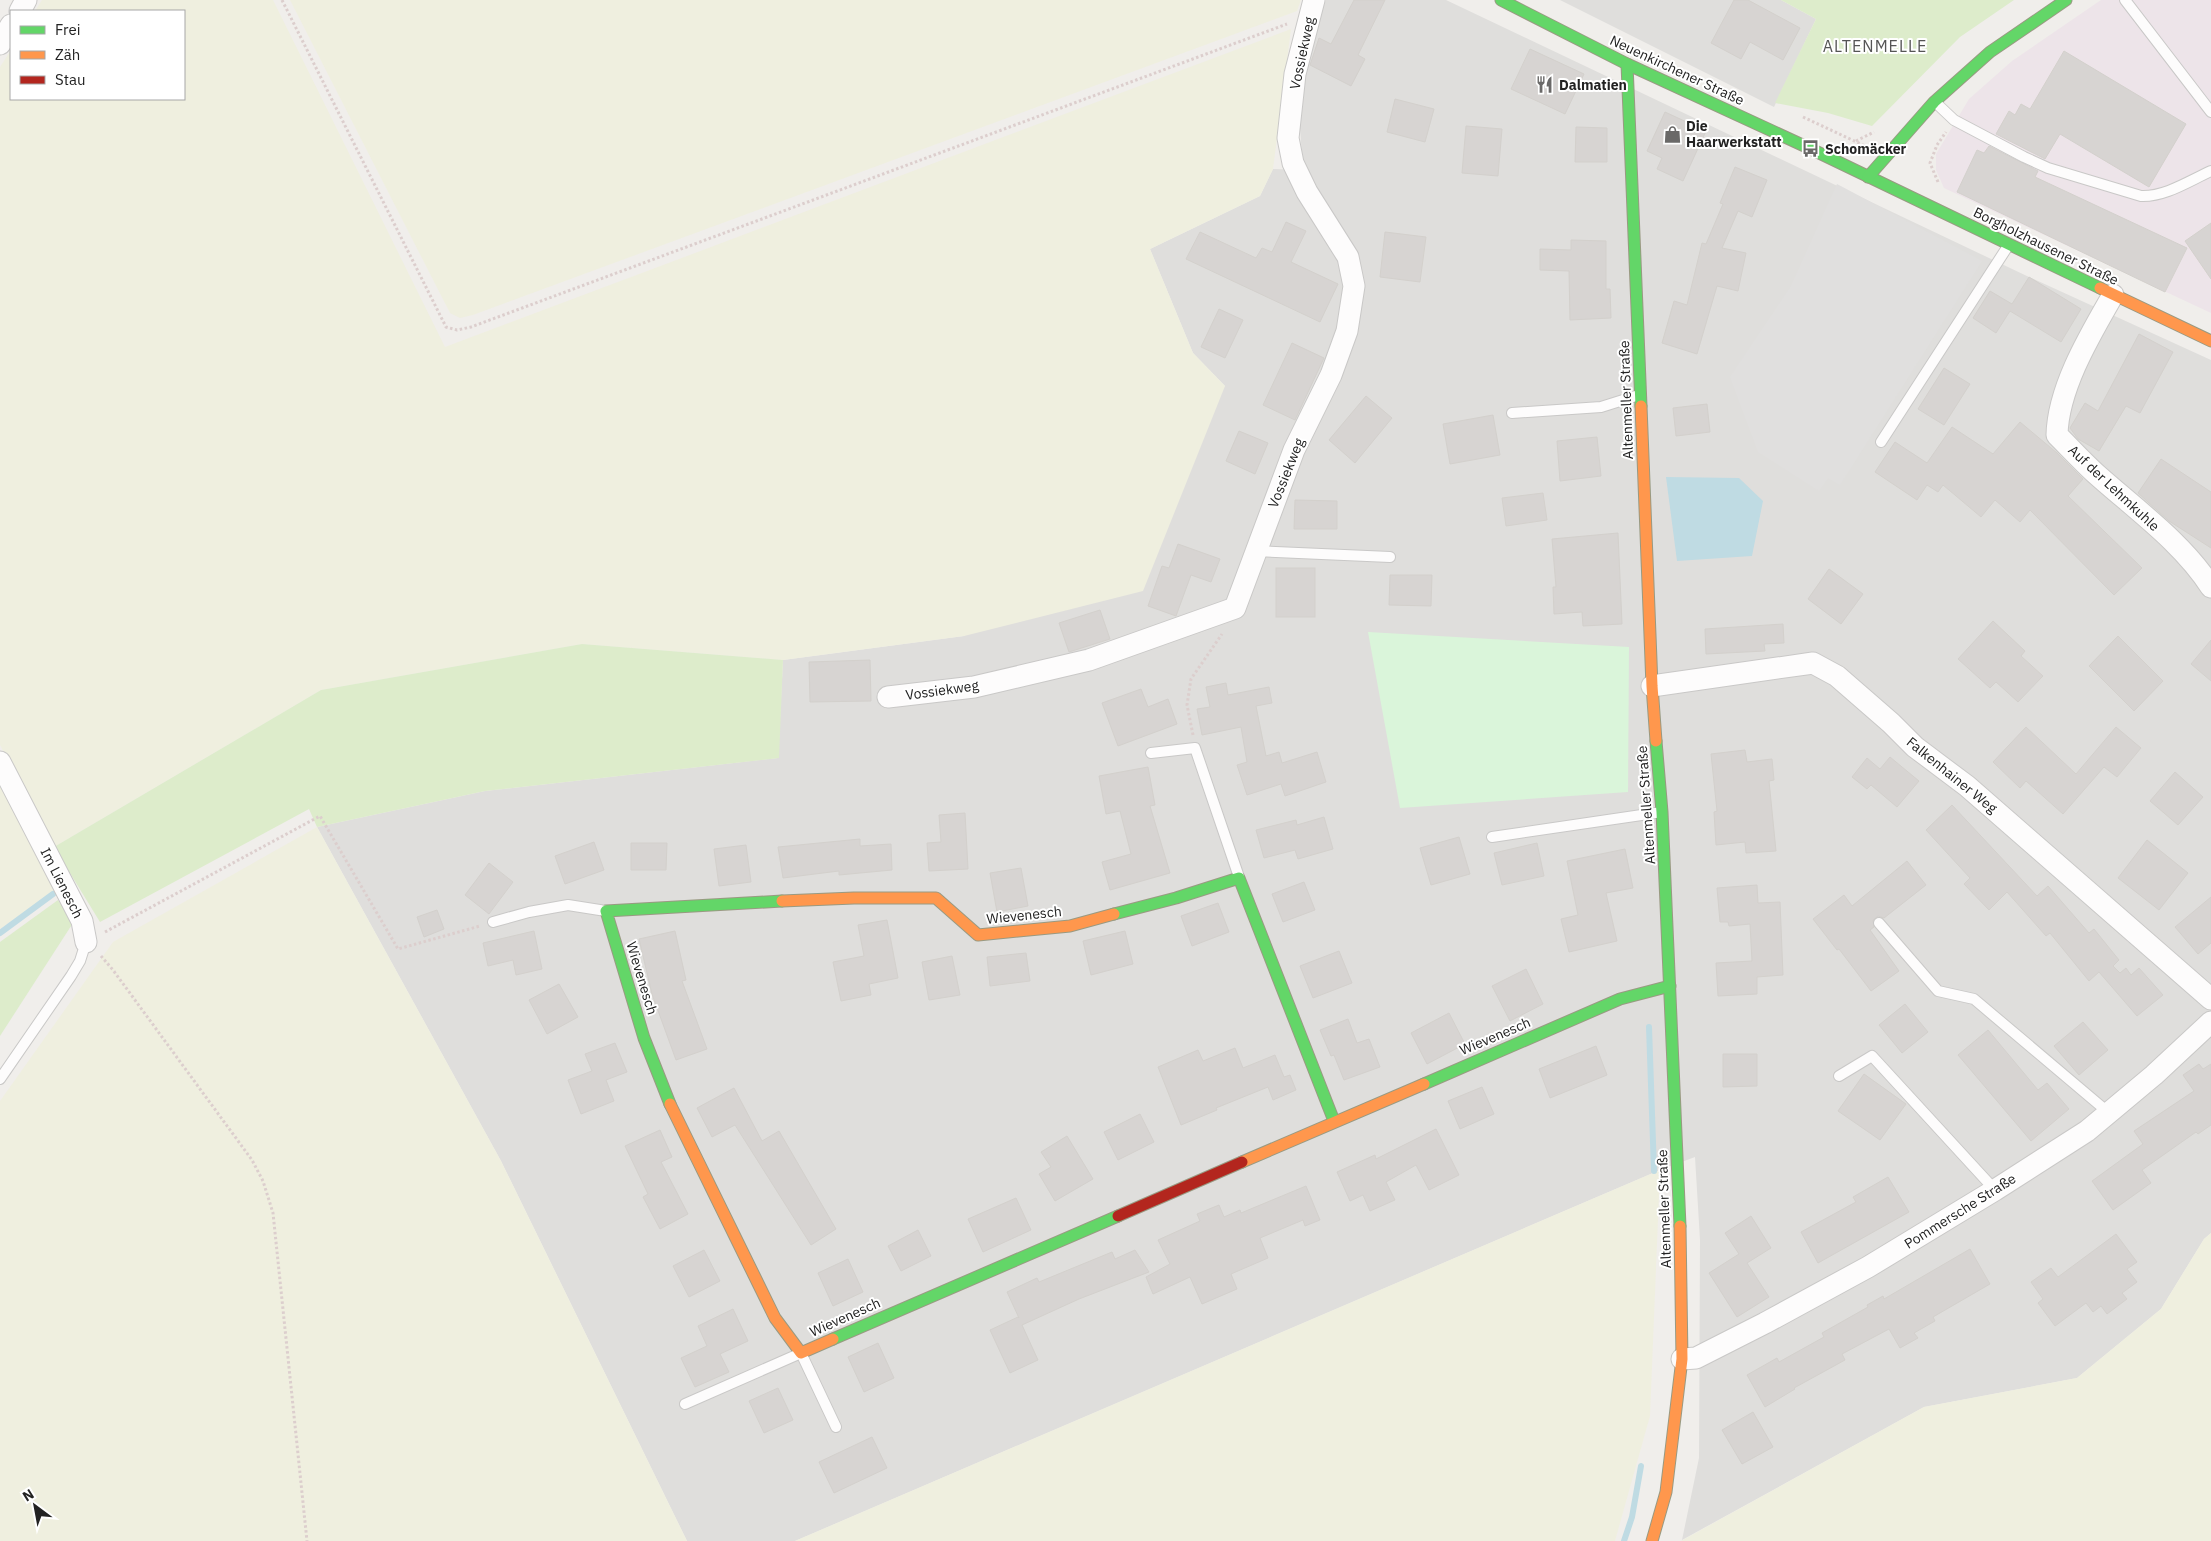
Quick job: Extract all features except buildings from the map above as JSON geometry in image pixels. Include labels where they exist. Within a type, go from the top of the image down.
[{"type":"street","name":"Neuenkirchener Straße","points":[[1501,0],[1627,64],[1868,177]]},
{"type":"street","points":[[1868,177],[1934,102],[1990,52],[2066,0]]},
{"type":"street","name":"Vossiekweg","points":[[888,697],[974,686],[1089,660],[1235,608],[1294,450],[1332,375],[1348,331],[1354,286],[1348,258],[1307,192],[1293,163],[1288,138],[1295,74],[1312,8]]},
{"type":"street","points":[[0,44],[10,27]]},
{"type":"street","name":"Altenmeller Straße","points":[[1627,64],[1652,686],[1662,812],[1681,1249],[1682,1359],[1666,1492],[1652,1541]]},
{"type":"street","name":"Borgholzhausener Straße","points":[[1868,177],[1879,186],[1927,205],[1966,230],[2009,244],[2211,340]]},
{"type":"street","name":"Auf der Lehmkuhle","points":[[2113,295],[2073,372],[2058,418],[2057,435],[2095,473],[2198,567],[2211,587]]},
{"type":"street","name":"Falkenhainer Weg","points":[[1652,686],[1813,662],[1837,676],[1891,723],[1915,747],[1966,786],[2211,999]]},
{"type":"street","name":"Im Lienesch","points":[[0,762],[82,921],[86,942]]},
{"type":"street","points":[[1239,878],[1334,1121]]},
{"type":"street","name":"Wievenesch","points":[[1239,878],[1176,898],[1070,926],[978,936],[936,898],[860,897],[662,910],[606,911],[644,1038],[677,1120],[775,1318],[801,1353],[1620,999],[1670,986]]},
{"type":"street","name":"Pommersche Straße","points":[[1682,1359],[1696,1358],[1765,1323],[1868,1267],[1996,1190],[2087,1131],[2154,1075],[2211,1022]]},
{"type":"lane","points":[[2125,0],[2211,112]]},
{"type":"lane","points":[[1934,102],[1954,120],[2024,158],[2048,168],[2141,196],[2151,197],[2165,192],[2211,171]]},
{"type":"lane","points":[[1920,217],[1927,205]]},
{"type":"lane","points":[[1881,442],[2009,244]]},
{"type":"lane","points":[[1512,413],[1601,407],[1640,394]]},
{"type":"lane","points":[[1255,551],[1390,557]]},
{"type":"lane","points":[[1150,753],[1195,748],[1239,878]]},
{"type":"lane","points":[[1492,837],[1662,812]]},
{"type":"lane","points":[[492,922],[529,912],[568,905],[606,911]]},
{"type":"lane","points":[[1879,923],[1938,991],[1974,999],[2109,1113]]},
{"type":"lane","points":[[0,1079],[71,976],[80,961],[86,942]]},
{"type":"lane","points":[[1839,1076],[1872,1056],[1996,1190]]},
{"type":"lane","points":[[684,1404],[801,1353],[836,1427]]},
{"type":"path","points":[[282,0],[446,327],[457,330],[470,327],[1312,8]]},
{"type":"path","points":[[1195,748],[1187,705],[1191,679],[1220,639],[1235,608]]},
{"type":"path","points":[[307,1541],[273,1213],[263,1181],[252,1160],[112,970],[86,942],[320,816],[398,949],[492,922]]},
{"type":"shaded area","points":[[1326,0],[1446,0],[2029,277],[2211,360],[2211,1233],[2204,1239],[2161,1309],[2077,1378],[1924,1407],[1682,1540],[1699,1458],[1700,1240],[1695,1157],[1660,1170],[795,1541],[687,1541],[501,1161],[317,827],[485,791],[778,758],[783,660],[964,636],[1225,386],[1193,353],[1150,249],[1260,196],[1273,169],[1303,170],[1299,114],[1310,42]]},
{"type":"shaded area","points":[[1560,0],[1781,0],[1816,19],[1774,107]]},
{"type":"shaded area","points":[[2101,0],[2211,0],[2211,313],[1944,188],[1936,170],[1936,154],[1969,99],[2012,61]]},
{"type":"shaded area","points":[[1837,184],[1982,261],[1840,485],[1828,478],[1819,491],[1758,452],[1730,377],[1791,286]]},
{"type":"green space","points":[[42,0],[273,0],[445,347],[1291,29],[1273,169],[1260,196],[1150,249],[1193,353],[1225,386],[1143,591],[964,636],[783,660],[582,644],[321,690],[54,847],[0,745],[0,67],[10,52],[10,100],[185,100],[185,10],[36,10]]},
{"type":"green space","points":[[290,0],[1301,0],[1297,11],[473,315],[460,318],[450,313]]},
{"type":"green space","points":[[1781,0],[2014,0],[1960,37],[1872,126],[1828,113],[1775,103],[1816,19]]},
{"type":"green space","points":[[1368,632],[1629,647],[1628,792],[1400,808]]},
{"type":"green space","points":[[582,644],[783,660],[779,758],[485,791],[317,827],[309,809],[100,922],[54,847],[321,690]]},
{"type":"green space","points":[[0,774],[57,889],[0,929]]},
{"type":"green space","points":[[317,827],[501,1161],[687,1541],[0,1541],[0,1101],[113,942]]},
{"type":"green space","points":[[58,900],[73,923],[0,1036],[0,942]]},
{"type":"green space","points":[[1660,1170],[1650,1416],[1615,1541],[795,1541]]},
{"type":"green space","points":[[2211,1233],[2211,1541],[1681,1541],[1924,1407],[2077,1378],[2161,1309],[2204,1239]]},
{"type":"water","points":[[1666,477],[1739,478],[1763,501],[1752,556],[1677,561]]},
{"type":"waterway","points":[[0,933],[53,894]]},
{"type":"waterway","points":[[1649,1027],[1654,1171]]},
{"type":"waterway","points":[[1624,1541],[1632,1517],[1641,1466]]},
{"type":"traffic: fast","points":[[1501,0],[1627,64],[1811,149],[2100,288]]},
{"type":"traffic: fast","points":[[1868,177],[1934,102],[1990,52],[2066,0]]},
{"type":"traffic: fast","points":[[1627,64],[1641,406]]},
{"type":"traffic: fast","points":[[1656,741],[1662,812],[1680,1226]]},
{"type":"traffic: fast","points":[[1114,914],[1176,898],[1239,878],[1334,1121]]},
{"type":"traffic: fast","points":[[670,1104],[644,1038],[606,911],[782,901]]},
{"type":"traffic: fast","points":[[1424,1084],[1620,999],[1670,986]]},
{"type":"traffic: fast","points":[[833,1339],[1118,1216]]},
{"type":"traffic: slow","points":[[2100,288],[2211,341]]},
{"type":"traffic: slow","points":[[1641,406],[1652,686],[1656,741]]},
{"type":"traffic: slow","points":[[782,901],[854,898],[936,898],[978,935],[1070,926],[1114,914]]},
{"type":"traffic: slow","points":[[1242,1162],[1424,1084]]},
{"type":"traffic: slow","points":[[670,1104],[775,1318],[801,1353],[833,1339]]},
{"type":"traffic: slow","points":[[1652,1541],[1666,1492],[1682,1359],[1680,1226]]},
{"type":"traffic: jam","points":[[1118,1216],[1242,1162]]},
{"type":"place","name":"Dalmatien","points":[[1545,85]]},
{"type":"place","name":"Die Haarwerkstatt","points":[[1672,134]]},
{"type":"place","name":"Schomäcker","points":[[1811,149]]},
{"type":"district","name":"ALTENMELLE","points":[[1875,46]]}]
